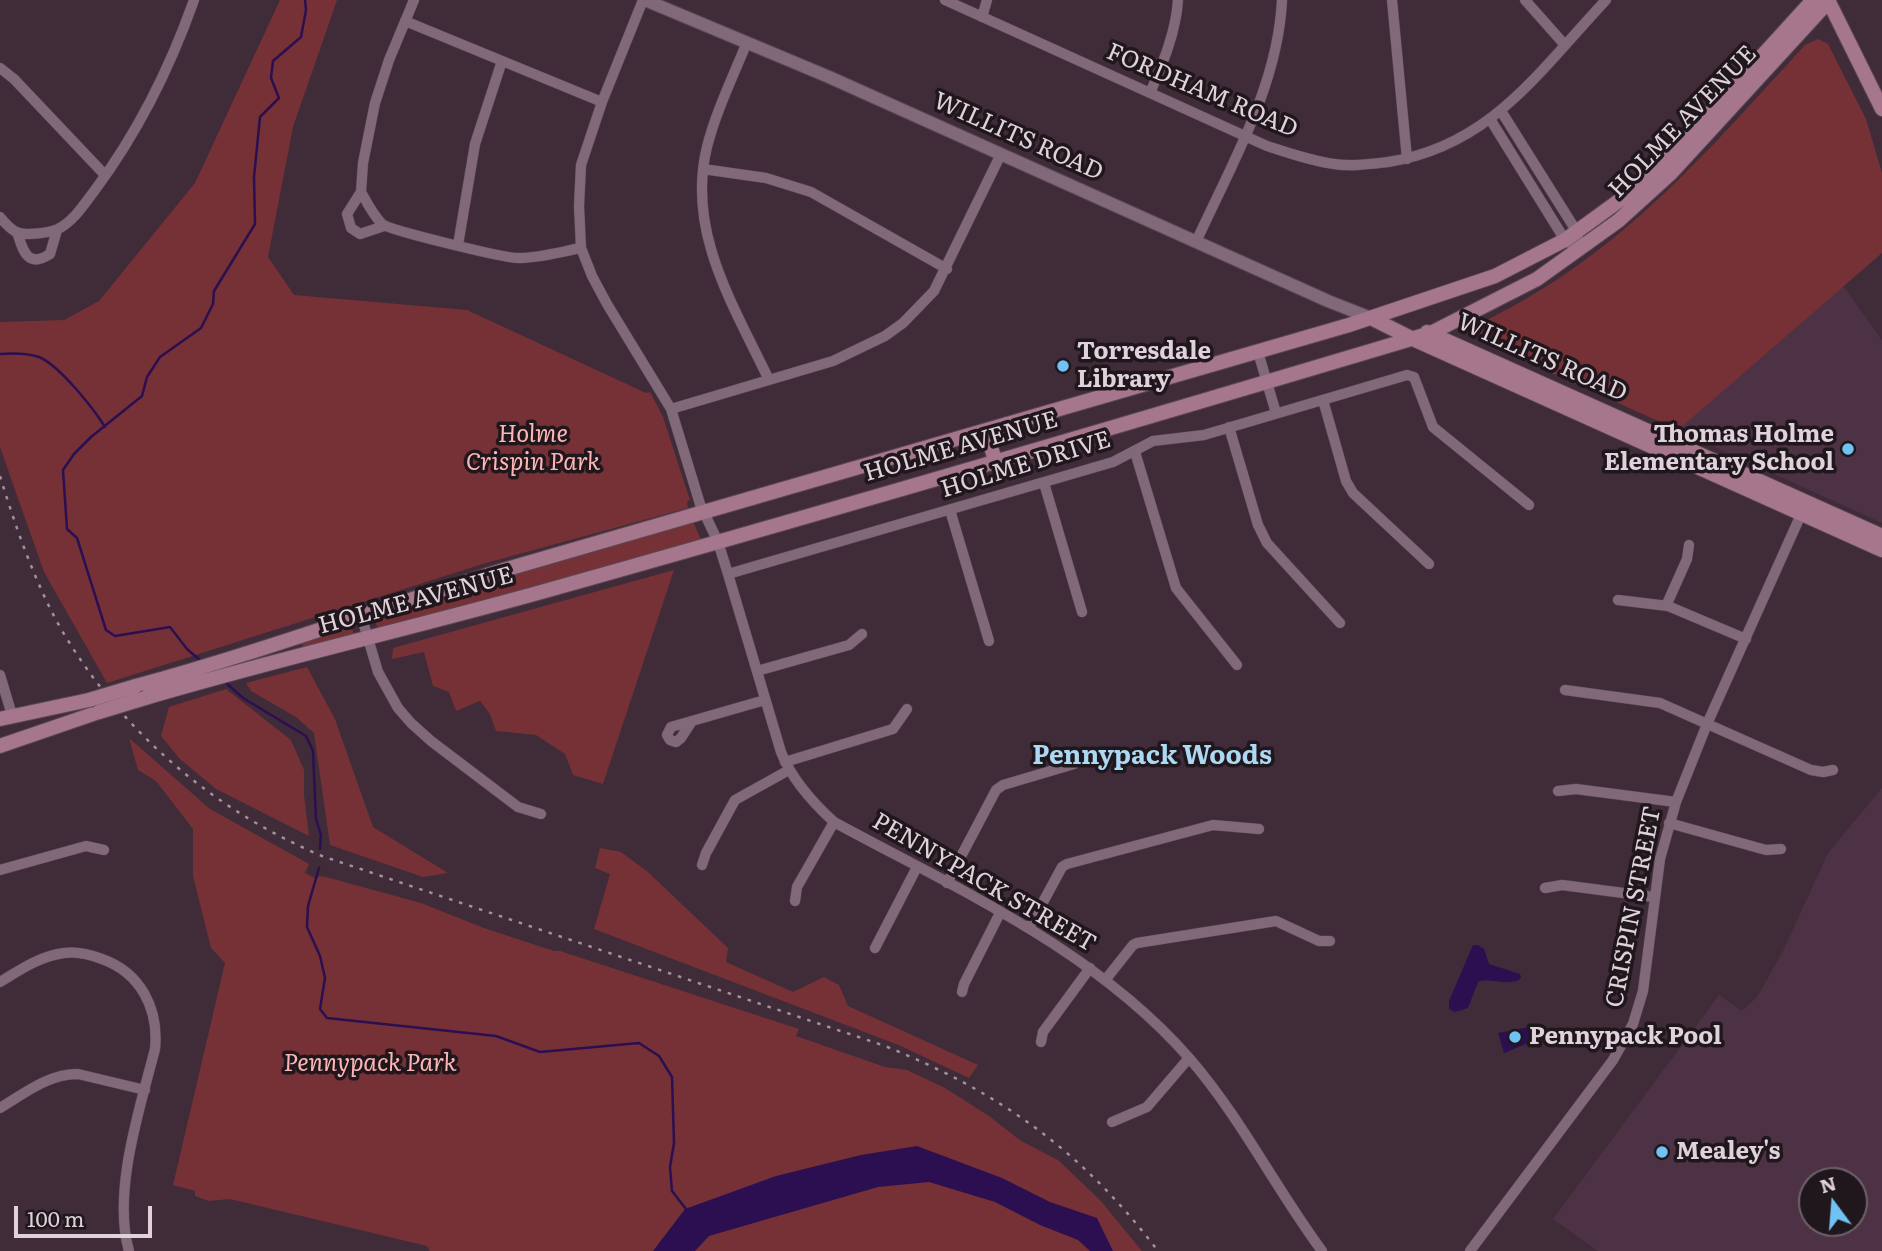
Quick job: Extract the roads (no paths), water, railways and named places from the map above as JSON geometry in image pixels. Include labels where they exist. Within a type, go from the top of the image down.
[{"type":"main road","points":[[1825,0],[1882,109]]},
{"type":"main road","name":"HOLME AVENUE","points":[[140,692],[202,681],[361,615],[433,591],[1258,352],[1480,282],[1571,236],[1625,198],[1662,165],[1825,0]]},
{"type":"main road","name":"HOLME AVENUE","points":[[0,746],[94,706],[140,692],[189,672],[369,639],[718,542],[1431,333],[1516,291],[1580,250],[1636,206],[1671,173],[1825,0]]},
{"type":"main road","name":"WILLITS ROAD","points":[[1371,318],[1431,333],[1804,508],[1882,550]]},
{"type":"main road","name":"WILLITS ROAD","points":[[1371,318],[1413,339],[1804,508],[1882,536]]},
{"type":"main road","points":[[986,431],[995,460]]},
{"type":"main road","name":"HOLME AVENUE","points":[[6,717],[94,706]]},
{"type":"street","points":[[0,218],[17,232],[24,254],[29,258],[38,259],[50,254],[57,230],[83,206],[140,122],[160,84],[194,0]]},
{"type":"street","points":[[414,0],[388,60],[375,103],[363,163],[361,192],[346,214],[351,228],[360,234],[384,226],[517,258],[540,257],[582,248]]},
{"type":"street","name":"WILLITS ROAD","points":[[644,0],[747,42],[1336,305],[1371,318]]},
{"type":"street","name":"PENNYPACK STREET","points":[[644,0],[602,102],[582,165],[579,206],[582,248],[592,276],[607,304],[671,409],[704,511],[729,574],[787,766],[818,807],[834,822],[1029,928],[1106,979],[1189,1058],[1236,1119],[1322,1251]]},
{"type":"street","name":"FORDHAM ROAD","points":[[945,0],[1245,135],[1305,158],[1337,165],[1407,159],[1464,137],[1501,111],[1605,0]]},
{"type":"street","points":[[982,17],[987,0]]},
{"type":"street","points":[[1150,93],[1172,33],[1178,0]]},
{"type":"street","points":[[1196,242],[1245,135],[1270,70],[1279,34],[1282,0]]},
{"type":"street","points":[[1392,0],[1407,159]]},
{"type":"street","points":[[1525,0],[1564,44]]},
{"type":"street","points":[[405,21],[602,102]]},
{"type":"street","points":[[747,42],[712,131],[703,169],[702,214],[713,262],[769,380]]},
{"type":"street","points":[[458,245],[475,144],[502,61]]},
{"type":"street","points":[[0,68],[14,79],[105,175]]},
{"type":"street","points":[[1501,111],[1571,236]]},
{"type":"street","points":[[1490,119],[1580,250]]},
{"type":"street","points":[[671,409],[833,361],[885,337],[919,308],[934,291],[1002,154]]},
{"type":"street","points":[[703,169],[766,178],[811,192],[947,269]]},
{"type":"street","points":[[361,192],[384,226]]},
{"type":"street","points":[[17,232],[57,230]]},
{"type":"street","points":[[1258,352],[1276,414]]},
{"type":"street","name":"HOLME DRIVE","points":[[729,574],[1113,462],[1153,441],[1204,435],[1406,376],[1414,377],[1433,427],[1529,505]]},
{"type":"street","points":[[1323,401],[1346,481],[1353,493],[1429,564]]},
{"type":"street","points":[[1229,427],[1258,525],[1267,543],[1340,623]]},
{"type":"street","points":[[1135,452],[1175,588],[1237,665]]},
{"type":"street","points":[[1044,482],[1082,612]]},
{"type":"street","name":"CRISPIN STREET","points":[[1470,1251],[1625,1041],[1643,991],[1654,897],[1676,802],[1707,724],[1804,508]]},
{"type":"street","points":[[950,510],[989,641]]},
{"type":"street","points":[[1666,606],[1688,559],[1689,545]]},
{"type":"street","points":[[1618,600],[1666,606],[1745,639]]},
{"type":"street","points":[[361,615],[378,672],[387,691],[411,723],[518,807],[541,814]]},
{"type":"street","points":[[757,671],[849,645],[862,634]]},
{"type":"street","points":[[0,675],[6,717]]},
{"type":"street","points":[[1565,690],[1651,701],[1811,770],[1833,770]]},
{"type":"street","points":[[692,721],[765,700]]},
{"type":"street","points":[[702,865],[734,800],[787,766],[893,729],[906,709]]},
{"type":"street","points":[[947,883],[999,788],[1074,764]]},
{"type":"street","points":[[1558,791],[1576,789],[1676,802]]},
{"type":"street","points":[[795,901],[797,887],[834,822]]},
{"type":"street","points":[[1669,823],[1766,850],[1781,849]]},
{"type":"street","points":[[1029,928],[1062,867],[1067,864],[1213,825],[1259,829]]},
{"type":"street","points":[[0,870],[86,846],[104,850]]},
{"type":"street","points":[[875,948],[917,867]]},
{"type":"street","points":[[1545,888],[1562,886],[1654,897]]},
{"type":"street","points":[[962,992],[1000,913]]},
{"type":"street","points":[[1106,979],[1137,943],[1276,922],[1319,941],[1330,941]]},
{"type":"street","points":[[0,982],[48,956],[67,952],[86,953],[120,967],[141,987],[150,1003],[157,1033],[155,1049],[123,1191],[124,1232],[129,1251]]},
{"type":"street","points":[[1041,1042],[1043,1031],[1090,968]]},
{"type":"street","points":[[1112,1122],[1147,1107],[1189,1058]]},
{"type":"street","points":[[0,1108],[54,1077],[67,1074],[78,1074],[145,1090]]},
{"type":"waterway","points":[[202,662],[187,649],[170,627],[115,636],[106,630],[77,538],[67,529],[63,470],[91,437],[142,396],[147,377],[160,357],[201,328],[213,304],[214,291],[255,224],[254,177],[260,117],[279,98],[271,78],[273,61],[301,37],[305,0]]},
{"type":"waterway","points":[[0,354],[30,355],[47,362],[75,388],[105,427]]},
{"type":"waterway","points":[[225,682],[243,698],[306,736],[313,751],[320,849]]},
{"type":"waterway","points":[[319,868],[308,906],[307,927],[320,956],[325,978],[320,1009],[327,1018],[496,1036],[540,1052],[639,1043],[659,1056],[672,1077],[672,1191],[686,1209]]},
{"type":"railway","points":[[0,476],[39,585],[80,659],[107,695],[169,760],[204,789],[241,814],[322,856],[885,1046],[927,1064],[1002,1105],[1069,1155],[1100,1183],[1158,1251]]},
{"type":"place","name":"Torresdale Library","points":[[1063,366]]},
{"type":"place","name":"Thomas Holme Elementary School","points":[[1848,449]]},
{"type":"place","name":"Pennypack Pool","points":[[1515,1037]]},
{"type":"place","name":"Mealey's","points":[[1662,1152]]},
{"type":"district","name":"Pennypack Woods","points":[[1152,756]]},
{"type":"park label","name":"Holme Crispin Park","points":[[533,449]]},
{"type":"park label","name":"Pennypack Park","points":[[370,1064]]}]
